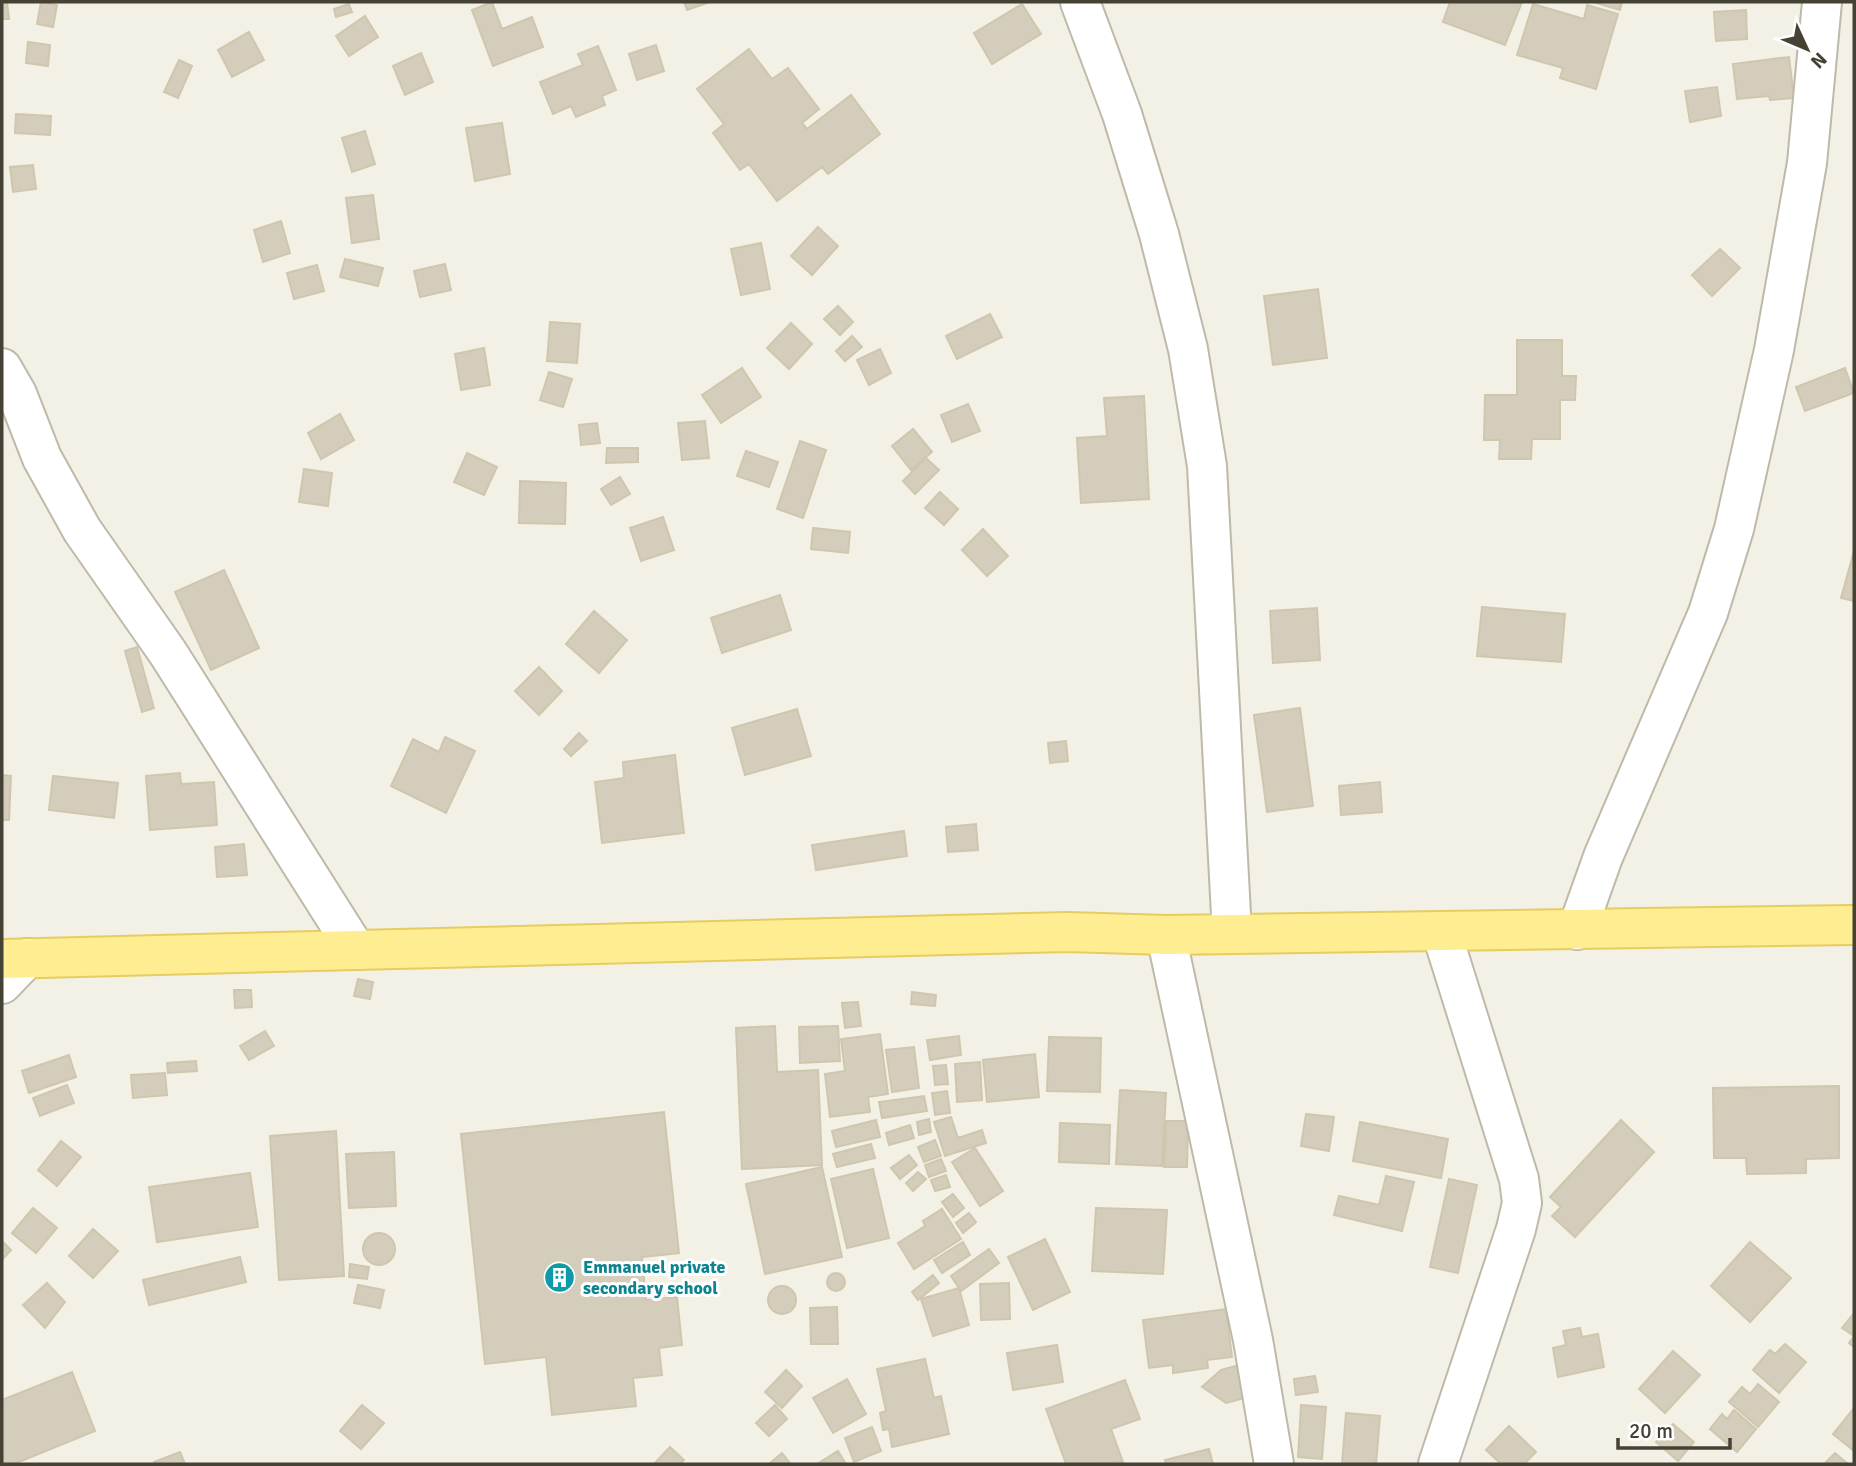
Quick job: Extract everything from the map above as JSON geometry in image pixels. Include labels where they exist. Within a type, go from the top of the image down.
[{"type":"main road","points":[[10,967],[356,950],[1068,932],[1166,935],[1854,925]]},
{"type":"street","points":[[1080,2],[1122,114],[1159,234],[1188,349],[1205,453],[1232,933]]},
{"type":"street","points":[[1577,930],[1603,857],[1707,612],[1734,529],[1769,375],[1807,163],[1822,2]]},
{"type":"street","points":[[2,368],[17,394],[42,458],[82,530],[168,653],[356,950]]},
{"type":"street","points":[[1438,1464],[1519,1223],[1522,1203],[1519,1179],[1441,931]]},
{"type":"street","points":[[1166,935],[1251,1327],[1274,1464]]},
{"type":"building","points":[[2,2],[7,2],[9,19],[2,19]]},
{"type":"building","points":[[41,2],[57,5],[53,27],[37,24]]},
{"type":"building","points":[[492,2],[502,29],[532,17],[543,47],[493,66],[472,10]]},
{"type":"building","points":[[684,2],[710,2],[687,10]]},
{"type":"building","points":[[1450,2],[1522,2],[1505,45],[1443,22]]},
{"type":"building","points":[[1593,2],[1622,2],[1620,10]]},
{"type":"building","points":[[349,4],[352,12],[336,17],[334,9]]},
{"type":"building","points":[[1022,4],[1041,34],[992,64],[974,33]]},
{"type":"building","points":[[1533,4],[1584,19],[1587,5],[1618,14],[1596,89],[1560,78],[1563,68],[1517,55]]},
{"type":"building","points":[[1746,10],[1747,39],[1716,41],[1714,12]]},
{"type":"building","points":[[365,16],[378,37],[349,56],[336,36]]},
{"type":"building","points":[[249,32],[264,60],[232,77],[218,50]]},
{"type":"building","points":[[28,42],[50,45],[48,66],[26,63]]},
{"type":"building","points":[[656,45],[664,71],[637,80],[629,54]]},
{"type":"building","points":[[598,46],[616,90],[602,96],[605,105],[576,117],[571,106],[553,114],[540,82],[583,65],[578,54]]},
{"type":"building","points":[[749,49],[772,79],[788,68],[819,109],[802,123],[807,129],[851,95],[880,134],[828,174],[822,167],[777,201],[749,164],[740,170],[713,133],[724,124],[697,89]]},
{"type":"building","points":[[421,53],[433,82],[405,95],[393,66]]},
{"type":"building","points":[[1789,57],[1794,98],[1770,100],[1769,96],[1737,99],[1733,64]]},
{"type":"building","points":[[179,60],[192,66],[178,98],[164,92]]},
{"type":"building","points":[[1717,87],[1721,116],[1690,122],[1685,91]]},
{"type":"building","points":[[16,114],[51,116],[50,135],[15,133]]},
{"type":"building","points":[[502,123],[510,174],[475,181],[466,128]]},
{"type":"building","points":[[365,131],[375,164],[352,172],[342,138]]},
{"type":"building","points":[[33,165],[36,189],[13,192],[10,167]]},
{"type":"building","points":[[373,195],[379,239],[352,243],[346,198]]},
{"type":"building","points":[[281,221],[290,253],[263,262],[254,230]]},
{"type":"building","points":[[818,227],[838,246],[812,275],[791,256]]},
{"type":"building","points":[[761,243],[770,289],[741,295],[731,249]]},
{"type":"building","points":[[1720,249],[1740,268],[1712,296],[1692,275]]},
{"type":"building","points":[[345,259],[383,268],[378,286],[340,277]]},
{"type":"building","points":[[445,264],[451,290],[420,297],[414,271]]},
{"type":"building","points":[[317,265],[324,291],[294,299],[287,273]]},
{"type":"building","points":[[1318,289],[1327,358],[1273,365],[1264,296]]},
{"type":"building","points":[[838,306],[853,322],[840,335],[824,319]]},
{"type":"building","points":[[990,314],[1002,337],[957,359],[946,336]]},
{"type":"building","points":[[550,322],[580,324],[577,363],[547,361]]},
{"type":"building","points":[[791,323],[812,344],[789,369],[767,348]]},
{"type":"building","points":[[852,336],[862,347],[845,361],[836,351]]},
{"type":"building","points":[[1517,340],[1562,340],[1562,376],[1576,376],[1575,400],[1560,400],[1560,439],[1532,439],[1531,459],[1499,459],[1500,440],[1484,440],[1485,395],[1517,395]]},
{"type":"building","points":[[484,348],[490,385],[461,390],[455,354]]},
{"type":"building","points":[[880,349],[891,373],[869,385],[857,360]]},
{"type":"building","points":[[742,368],[761,397],[721,423],[702,395]]},
{"type":"building","points":[[1845,368],[1854,393],[1805,411],[1796,387]]},
{"type":"building","points":[[549,372],[572,379],[563,407],[540,400]]},
{"type":"building","points":[[1144,396],[1149,499],[1081,503],[1077,438],[1107,436],[1104,398]]},
{"type":"building","points":[[968,404],[980,431],[952,442],[941,415]]},
{"type":"building","points":[[340,414],[354,440],[321,459],[308,433]]},
{"type":"building","points":[[705,421],[709,458],[682,460],[678,423]]},
{"type":"building","points":[[597,423],[600,443],[581,445],[579,425]]},
{"type":"building","points":[[913,429],[932,452],[911,470],[892,446]]},
{"type":"building","points":[[800,441],[826,450],[803,518],[777,509]]},
{"type":"building","points":[[607,448],[638,448],[638,462],[606,463]]},
{"type":"building","points":[[746,451],[778,462],[769,487],[737,476]]},
{"type":"building","points":[[467,453],[497,467],[484,495],[454,482]]},
{"type":"building","points":[[926,458],[939,470],[915,494],[903,481]]},
{"type":"building","points":[[304,469],[332,473],[328,506],[299,502]]},
{"type":"building","points":[[620,477],[630,494],[611,505],[601,489]]},
{"type":"building","points":[[520,481],[566,483],[565,524],[519,523]]},
{"type":"building","points":[[940,492],[958,509],[944,525],[925,508]]},
{"type":"building","points":[[663,517],[674,550],[641,561],[630,528]]},
{"type":"building","points":[[813,528],[850,532],[848,553],[811,549]]},
{"type":"building","points":[[983,529],[1008,556],[987,576],[962,550]]},
{"type":"building","points":[[1854,551],[1854,601],[1841,598]]},
{"type":"building","points":[[224,570],[259,648],[211,670],[175,592]]},
{"type":"building","points":[[780,595],[791,630],[722,653],[711,618]]},
{"type":"building","points":[[1482,607],[1565,614],[1561,662],[1477,656]]},
{"type":"building","points":[[1317,608],[1320,660],[1273,663],[1270,611]]},
{"type":"building","points":[[594,611],[627,640],[599,673],[566,644]]},
{"type":"building","points":[[137,647],[154,708],[142,712],[125,651]]},
{"type":"building","points":[[539,667],[562,691],[539,715],[515,691]]},
{"type":"building","points":[[1300,708],[1313,806],[1267,812],[1254,715]]},
{"type":"building","points":[[797,709],[811,756],[745,775],[732,728]]},
{"type":"building","points":[[579,733],[587,741],[571,756],[564,749]]},
{"type":"building","points":[[445,737],[475,751],[446,813],[391,786],[413,739],[439,752]]},
{"type":"building","points":[[1066,741],[1068,761],[1050,763],[1048,743]]},
{"type":"building","points":[[675,755],[684,833],[602,843],[595,782],[624,778],[623,762]]},
{"type":"building","points":[[180,773],[181,784],[214,782],[217,825],[150,830],[146,776]]},
{"type":"building","points":[[2,775],[11,776],[9,820],[2,820]]},
{"type":"building","points":[[53,776],[118,783],[114,818],[49,810]]},
{"type":"building","points":[[1380,782],[1382,812],[1341,815],[1339,786]]},
{"type":"building","points":[[976,824],[978,850],[948,852],[946,827]]},
{"type":"building","points":[[904,831],[907,856],[816,870],[812,845]]},
{"type":"building","points":[[244,844],[247,875],[217,877],[215,847]]},
{"type":"building","points":[[358,979],[373,982],[370,999],[354,996]]},
{"type":"building","points":[[234,990],[251,990],[252,1007],[235,1008]]},
{"type":"building","points":[[912,992],[936,995],[935,1006],[911,1004]]},
{"type":"building","points":[[858,1002],[861,1026],[845,1028],[842,1003]]},
{"type":"building","points":[[775,1026],[777,1072],[818,1070],[822,1165],[742,1169],[736,1028]]},
{"type":"building","points":[[838,1026],[840,1061],[800,1063],[799,1027]]},
{"type":"building","points":[[265,1031],[274,1046],[249,1060],[240,1046]]},
{"type":"building","points":[[880,1034],[888,1094],[868,1097],[870,1112],[830,1117],[825,1074],[845,1071],[841,1039]]},
{"type":"building","points":[[959,1036],[961,1055],[930,1060],[927,1040]]},
{"type":"building","points":[[1049,1037],[1101,1038],[1100,1092],[1047,1091]]},
{"type":"building","points":[[914,1047],[919,1088],[892,1092],[886,1050]]},
{"type":"building","points":[[1035,1054],[1039,1097],[987,1102],[983,1060]]},
{"type":"building","points":[[69,1055],[76,1077],[29,1093],[22,1071]]},
{"type":"building","points":[[196,1061],[197,1071],[168,1073],[167,1063]]},
{"type":"building","points":[[980,1062],[982,1100],[957,1102],[955,1064]]},
{"type":"building","points":[[946,1065],[948,1084],[935,1085],[933,1066]]},
{"type":"building","points":[[165,1073],[167,1095],[133,1098],[131,1075]]},
{"type":"building","points":[[67,1085],[74,1103],[40,1116],[33,1098]]},
{"type":"building","points":[[1839,1086],[1839,1158],[1806,1159],[1806,1173],[1747,1174],[1746,1158],[1714,1158],[1713,1088]]},
{"type":"building","points":[[1120,1090],[1166,1093],[1162,1166],[1116,1164]]},
{"type":"building","points":[[947,1091],[950,1113],[935,1115],[932,1093]]},
{"type":"building","points":[[924,1096],[927,1111],[882,1118],[879,1102]]},
{"type":"building","name":"Emmanuel private secondary school","points":[[664,1112],[679,1253],[642,1257],[646,1300],[677,1297],[682,1345],[659,1348],[662,1375],[633,1378],[636,1406],[552,1415],[546,1357],[485,1364],[461,1134]]},
{"type":"building","points":[[1306,1114],[1334,1117],[1329,1151],[1301,1146]]},
{"type":"building","points":[[951,1117],[958,1138],[982,1130],[986,1143],[945,1156],[934,1122]]},
{"type":"building","points":[[929,1119],[931,1132],[919,1135],[917,1122]]},
{"type":"building","points":[[876,1120],[880,1137],[836,1147],[832,1131]]},
{"type":"building","points":[[1621,1120],[1654,1152],[1575,1237],[1552,1216],[1561,1207],[1550,1197]]},
{"type":"building","points":[[1166,1121],[1188,1121],[1187,1167],[1164,1167]]},
{"type":"building","points":[[1360,1122],[1448,1139],[1441,1178],[1353,1161]]},
{"type":"building","points":[[1060,1123],[1110,1125],[1109,1164],[1059,1162]]},
{"type":"building","points":[[910,1125],[914,1138],[889,1145],[886,1133]]},
{"type":"building","points":[[336,1131],[344,1276],[279,1280],[270,1136]]},
{"type":"building","points":[[935,1140],[941,1156],[924,1162],[918,1147]]},
{"type":"building","points":[[61,1141],[81,1157],[57,1186],[38,1170]]},
{"type":"building","points":[[871,1144],[875,1158],[837,1167],[833,1154]]},
{"type":"building","points":[[975,1148],[1003,1191],[980,1206],[952,1162]]},
{"type":"building","points":[[394,1152],[396,1206],[349,1208],[346,1154]]},
{"type":"building","points":[[909,1155],[917,1165],[900,1179],[891,1168]]},
{"type":"building","points":[[941,1159],[946,1171],[929,1177],[925,1165]]},
{"type":"building","points":[[822,1167],[842,1257],[765,1274],[746,1184]]},
{"type":"building","points":[[873,1169],[889,1238],[847,1248],[831,1179]]},
{"type":"building","points":[[918,1172],[926,1179],[913,1191],[906,1183]]},
{"type":"building","points":[[250,1173],[258,1227],[157,1242],[149,1187]]},
{"type":"building","points":[[946,1175],[950,1187],[935,1191],[931,1180]]},
{"type":"building","points":[[1386,1176],[1414,1182],[1402,1231],[1334,1215],[1339,1196],[1379,1205]]},
{"type":"building","points":[[1449,1179],[1477,1185],[1458,1273],[1430,1267]]},
{"type":"building","points":[[953,1194],[964,1208],[953,1217],[942,1202]]},
{"type":"building","points":[[33,1208],[57,1228],[36,1253],[12,1233]]},
{"type":"building","points":[[1096,1208],[1167,1210],[1163,1274],[1092,1271]]},
{"type":"building","points":[[942,1209],[961,1239],[914,1269],[898,1243],[925,1226],[923,1221]]},
{"type":"building","points":[[969,1213],[976,1222],[963,1233],[956,1223]]},
{"type":"building","points":[[93,1229],[118,1251],[93,1278],[69,1256]]},
{"type":"building","points":[[379,1233],[390,1238],[395,1249],[390,1260],[379,1265],[368,1260],[363,1249],[368,1238]]},
{"type":"building","points":[[1045,1239],[1070,1292],[1033,1310],[1008,1257]]},
{"type":"building","points":[[2,1241],[11,1250],[2,1260]]},
{"type":"building","points":[[963,1242],[970,1255],[942,1273],[934,1260]]},
{"type":"building","points":[[1750,1242],[1791,1278],[1750,1322],[1711,1286]]},
{"type":"building","points":[[989,1249],[999,1263],[961,1291],[951,1276]]},
{"type":"building","points":[[240,1257],[246,1282],[149,1305],[143,1280]]},
{"type":"building","points":[[350,1264],[369,1267],[367,1279],[349,1277]]},
{"type":"building","points":[[836,1273],[842,1276],[845,1282],[842,1288],[836,1291],[830,1288],[827,1282],[830,1276]]},
{"type":"building","points":[[933,1275],[939,1283],[918,1300],[912,1292]]},
{"type":"building","points":[[47,1283],[65,1302],[45,1328],[23,1305]]},
{"type":"building","points":[[1009,1283],[1010,1319],[981,1320],[980,1284]]},
{"type":"building","points":[[358,1285],[384,1290],[380,1308],[354,1303]]},
{"type":"building","points":[[782,1286],[792,1290],[796,1300],[792,1310],[782,1314],[772,1310],[768,1300],[772,1290]]},
{"type":"building","points":[[959,1288],[969,1325],[933,1336],[921,1299]]},
{"type":"building","points":[[837,1307],[838,1344],[811,1344],[810,1308]]},
{"type":"building","points":[[1226,1309],[1232,1357],[1207,1360],[1208,1368],[1173,1373],[1173,1365],[1149,1368],[1143,1320]]},
{"type":"building","points":[[1854,1313],[1854,1336],[1842,1328]]},
{"type":"building","points":[[1580,1328],[1582,1337],[1598,1334],[1604,1367],[1558,1377],[1553,1348],[1566,1345],[1563,1331]]},
{"type":"building","points":[[1785,1344],[1806,1362],[1779,1393],[1753,1370],[1770,1350],[1775,1354]]},
{"type":"building","points":[[1057,1345],[1063,1382],[1013,1390],[1007,1353]]},
{"type":"building","points":[[1673,1351],[1700,1375],[1665,1413],[1639,1389]]},
{"type":"building","points":[[925,1359],[934,1398],[941,1396],[949,1434],[892,1447],[889,1429],[883,1430],[880,1413],[886,1411],[877,1369]]},
{"type":"building","points":[[1243,1364],[1252,1396],[1226,1403],[1202,1387],[1221,1370]]},
{"type":"building","points":[[786,1370],[802,1386],[782,1408],[765,1392]]},
{"type":"building","points":[[72,1372],[95,1431],[14,1464],[2,1464],[2,1400]]},
{"type":"building","points":[[1315,1376],[1318,1392],[1296,1395],[1294,1379]]},
{"type":"building","points":[[847,1379],[866,1414],[833,1433],[813,1398]]},
{"type":"building","points":[[1125,1380],[1140,1419],[1111,1429],[1123,1462],[1066,1464],[1046,1409]]},
{"type":"building","points":[[1758,1384],[1779,1402],[1758,1427],[1729,1402],[1742,1387],[1750,1394]]},
{"type":"building","points":[[362,1405],[384,1423],[361,1449],[340,1431]]},
{"type":"building","points":[[775,1405],[787,1419],[769,1436],[756,1423]]},
{"type":"building","points":[[1301,1405],[1326,1407],[1322,1459],[1298,1457]]},
{"type":"building","points":[[1854,1408],[1854,1451],[1833,1434]]},
{"type":"building","points":[[1734,1410],[1756,1429],[1737,1452],[1710,1429],[1722,1414],[1727,1419]]},
{"type":"building","points":[[1346,1413],[1380,1416],[1376,1464],[1342,1464]]},
{"type":"building","points":[[1673,1424],[1694,1442],[1678,1461],[1656,1442]]},
{"type":"building","points":[[1509,1426],[1536,1452],[1524,1464],[1501,1464],[1486,1450]]},
{"type":"building","points":[[872,1427],[881,1451],[854,1462],[845,1438]]},
{"type":"building","points":[[670,1447],[684,1460],[680,1464],[654,1464]]},
{"type":"building","points":[[1209,1449],[1213,1464],[1166,1464],[1165,1460]]},
{"type":"building","points":[[838,1451],[846,1464],[817,1464]]},
{"type":"building","points":[[180,1452],[185,1464],[154,1464],[154,1462]]},
{"type":"building","points":[[782,1453],[789,1462],[769,1464]]},
{"type":"building","points":[[1835,1453],[1848,1464],[1824,1464]]},
{"type":"place","name":"Emmanuel private secondary school","points":[[560,1277]]}]
